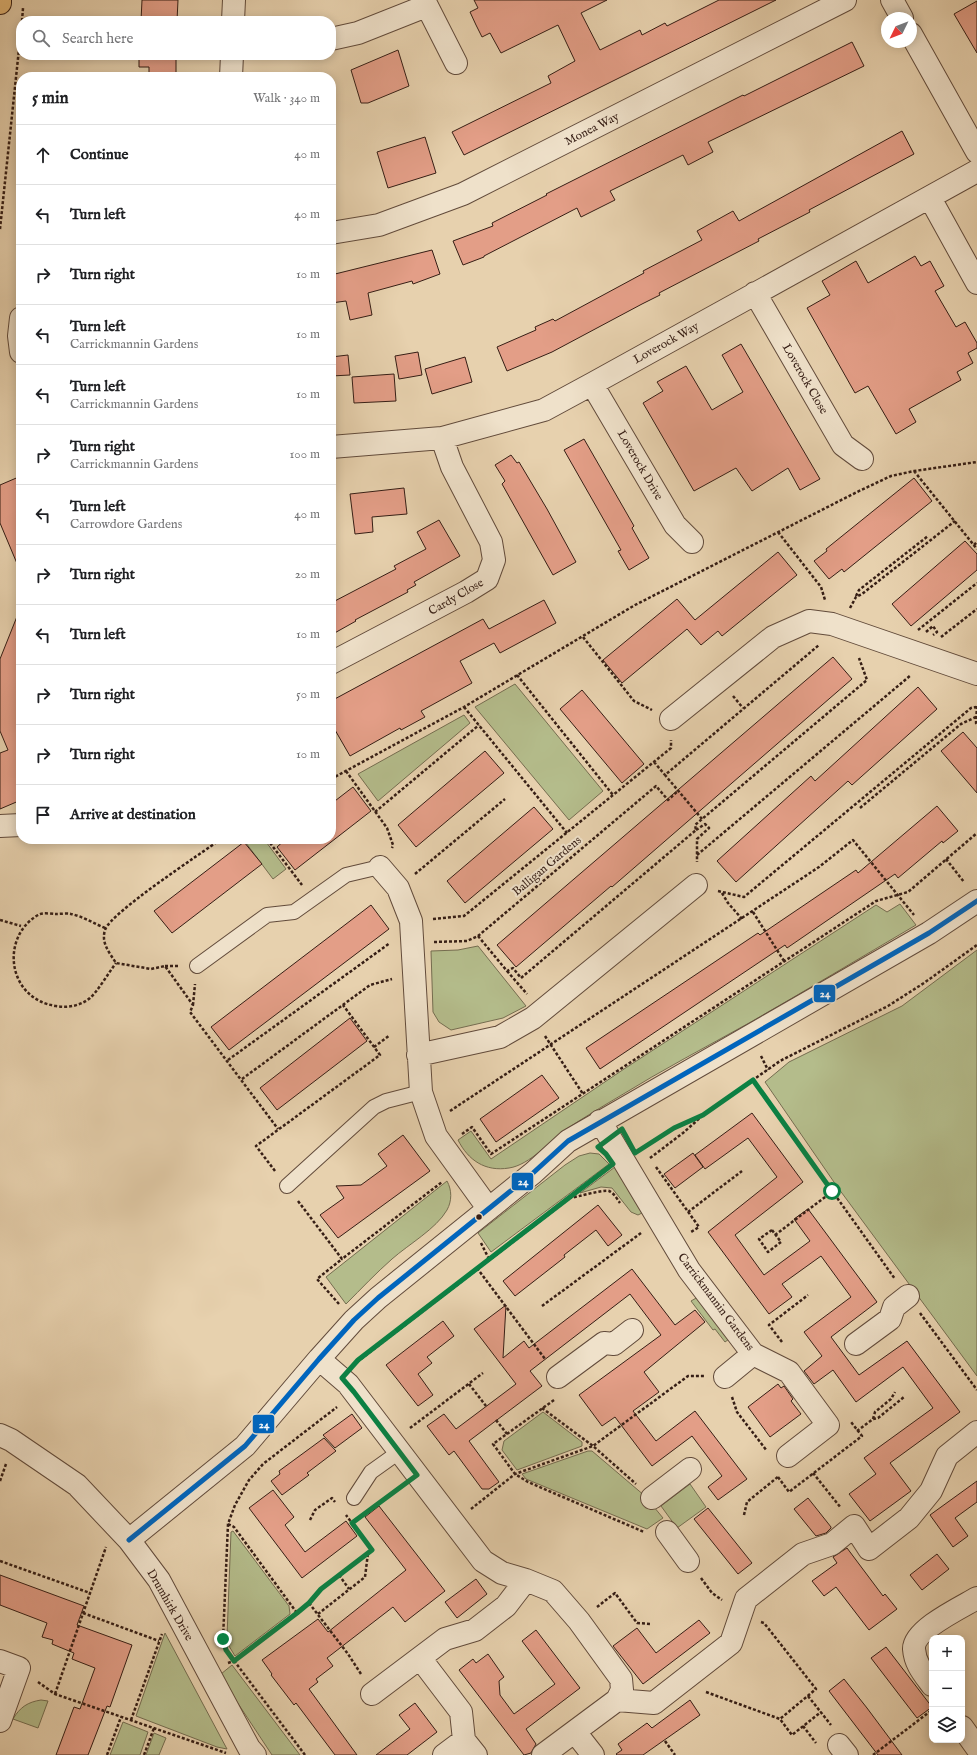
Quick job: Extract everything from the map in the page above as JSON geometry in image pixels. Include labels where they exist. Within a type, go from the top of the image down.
[{"type":"street","points":[[233,16],[234,0]]},
{"type":"street","name":"Monea Way","points":[[336,232],[379,225],[463,194],[845,0]]},
{"type":"street","points":[[892,0],[899,12]]},
{"type":"street","points":[[336,38],[358,33],[425,3],[456,63]]},
{"type":"street","points":[[917,45],[977,152]]},
{"type":"street","points":[[232,60],[232,72]]},
{"type":"street","name":"Loverock Way","points":[[336,447],[442,438],[544,410],[977,171]]},
{"type":"street","points":[[930,198],[977,283]]},
{"type":"street","name":"Loverock Close","points":[[756,293],[843,445],[862,459]]},
{"type":"street","name":"Loverock Drive","points":[[592,384],[675,525],[692,542]]},
{"type":"street","name":"Cardy Close","points":[[336,661],[466,592],[487,579],[494,560],[491,542],[452,467],[442,438]]},
{"type":"street","points":[[671,719],[773,637],[809,621],[840,626],[977,674]]},
{"type":"street","points":[[0,826],[16,825]]},
{"type":"street","points":[[380,867],[398,888],[411,933],[421,1092],[436,1136],[488,1208]]},
{"type":"street","points":[[418,1055],[500,1037],[533,1018],[696,885]]},
{"type":"street","points":[[124,1534],[245,1446],[354,1320],[378,1298],[533,1173],[568,1140],[733,1047],[922,937],[973,894]]},
{"type":"street","name":"Carrickmannin Gardens","points":[[600,1121],[690,1270],[753,1354],[789,1372],[828,1425],[779,1455]]},
{"type":"street","points":[[856,1344],[890,1319],[894,1307],[908,1296]]},
{"type":"street","points":[[558,1377],[604,1343],[614,1344],[632,1330]]},
{"type":"street","points":[[725,1377],[753,1354]]},
{"type":"street","points":[[319,1359],[342,1378],[483,1561],[502,1573],[553,1590],[579,1621],[621,1679],[622,1690],[617,1700],[543,1755]]},
{"type":"street","points":[[617,1700],[654,1703],[731,1643],[746,1599],[803,1554],[832,1544],[854,1526],[869,1549],[908,1518],[931,1491],[947,1456],[977,1432]]},
{"type":"street","name":"Drumhirk Drive","points":[[0,1435],[11,1440],[77,1485],[124,1534],[159,1580],[252,1751]]},
{"type":"street","points":[[652,1498],[690,1469]]},
{"type":"street","points":[[667,1532],[688,1561]]},
{"type":"street","points":[[372,1694],[445,1640],[475,1630],[506,1606],[526,1580]]},
{"type":"street","points":[[929,1681],[917,1664],[914,1648],[918,1637],[938,1621],[977,1598]]},
{"type":"street","points":[[420,1658],[461,1712],[470,1747],[444,1755]]},
{"type":"street","points":[[0,1721],[10,1665]]},
{"type":"street","points":[[965,1731],[977,1748]]},
{"type":"street","points":[[575,1732],[592,1755]]},
{"type":"lane","points":[[197,966],[267,915],[294,912],[346,874],[380,867]]},
{"type":"lane","points":[[287,1186],[374,1108],[386,1101],[421,1092]]},
{"type":"lane","points":[[354,1498],[371,1472],[395,1447]]},
{"type":"path","points":[[17,72],[18,60]]},
{"type":"path","points":[[0,229],[16,77]]},
{"type":"path","points":[[336,776],[464,707],[635,605],[891,476],[914,471],[977,462]]},
{"type":"path","points":[[914,471],[977,549]]},
{"type":"path","points":[[856,596],[862,594],[955,521]]},
{"type":"path","points":[[696,830],[695,825],[867,680],[820,587],[778,532]]},
{"type":"path","points":[[665,775],[840,626],[859,590],[928,536]]},
{"type":"path","points":[[974,545],[977,542]]},
{"type":"path","points":[[915,633],[977,583]]},
{"type":"path","points":[[697,855],[918,669],[935,642],[977,609]]},
{"type":"path","points":[[583,637],[634,701]]},
{"type":"path","points":[[517,675],[613,795]]},
{"type":"path","points":[[696,885],[744,897],[971,708],[977,706],[977,725]]},
{"type":"path","points":[[464,707],[567,833]]},
{"type":"path","points":[[860,808],[961,724],[976,717]]},
{"type":"path","points":[[228,1060],[396,938],[464,916],[671,748],[671,719]]},
{"type":"path","points":[[375,812],[479,725]]},
{"type":"path","points":[[654,762],[702,819]]},
{"type":"path","points":[[346,771],[387,828],[393,845],[380,867]]},
{"type":"path","name":"Balligan Gardens","points":[[411,933],[467,942],[478,936],[656,786],[668,800],[678,791]]},
{"type":"path","points":[[398,888],[505,799]]},
{"type":"path","points":[[507,971],[513,968],[521,978],[696,830],[705,824],[710,828],[697,839]]},
{"type":"path","points":[[443,1147],[472,1127],[491,1154],[876,901],[908,892],[977,833]]},
{"type":"path","points":[[431,1123],[552,1046],[819,868],[853,840],[897,895]]},
{"type":"path","points":[[271,844],[312,899]]},
{"type":"path","points":[[946,859],[973,894]]},
{"type":"path","points":[[722,892],[728,903],[742,919]]},
{"type":"path","points":[[753,912],[784,961]]},
{"type":"path","points":[[10,952],[13,939],[21,926],[39,914],[72,914],[105,928]]},
{"type":"path","points":[[0,920],[21,926]]},
{"type":"path","points":[[478,936],[524,990]]},
{"type":"path","points":[[674,1245],[699,1227],[649,1157],[683,1133],[703,1115],[780,1060],[888,1006],[924,983],[977,945]]},
{"type":"path","points":[[11,964],[16,982],[23,991],[32,998],[43,1004],[70,1007],[80,1004],[91,997],[116,963]]},
{"type":"path","points":[[242,1079],[370,984],[413,974]]},
{"type":"path","points":[[342,1259],[256,1146],[380,1055],[343,1005]]},
{"type":"path","points":[[374,1047],[390,1035]]},
{"type":"path","points":[[552,1046],[583,1094]]},
{"type":"path","points":[[753,1080],[977,1390]]},
{"type":"path","points":[[641,1149],[674,1128],[703,1115]]},
{"type":"path","points":[[342,1378],[358,1360],[607,1169]]},
{"type":"path","points":[[688,1212],[742,1171]]},
{"type":"path","points":[[354,1320],[317,1279],[443,1181],[439,1176]]},
{"type":"path","points":[[569,1198],[580,1197],[606,1190],[610,1191],[624,1207]]},
{"type":"path","points":[[775,1235],[832,1191]]},
{"type":"path","points":[[772,1230],[775,1235],[781,1242],[768,1252],[759,1240],[772,1230]]},
{"type":"path","points":[[542,1306],[631,1239]]},
{"type":"path","points":[[477,1268],[558,1377],[558,1397],[493,1444],[515,1474],[528,1482],[646,1533],[667,1532]]},
{"type":"path","points":[[769,1325],[808,1295]]},
{"type":"path","points":[[395,1447],[483,1373]]},
{"type":"path","points":[[453,1522],[515,1474],[593,1446],[688,1376],[725,1377],[737,1412],[779,1455],[783,1472],[747,1502],[744,1515]]},
{"type":"path","points":[[469,1384],[486,1406]]},
{"type":"path","points":[[873,1419],[875,1412],[891,1399],[894,1392]]},
{"type":"path","points":[[857,1431],[873,1419],[878,1418],[904,1397]]},
{"type":"path","points":[[305,1755],[226,1650],[223,1639],[228,1524],[235,1504],[249,1480],[263,1464],[335,1408]]},
{"type":"path","points":[[542,1408],[593,1446],[652,1498]]},
{"type":"path","points":[[496,1420],[507,1434]]},
{"type":"path","points":[[778,1477],[789,1492],[862,1436],[854,1426]]},
{"type":"path","points":[[813,1473],[854,1526]]},
{"type":"path","points":[[352,1523],[417,1475]]},
{"type":"path","points":[[310,1520],[315,1510],[332,1498],[336,1503]]},
{"type":"path","points":[[208,1672],[234,1661],[297,1613],[309,1603],[321,1589],[372,1550],[344,1513]]},
{"type":"path","points":[[228,1524],[234,1527],[297,1613]]},
{"type":"path","points":[[55,1694],[106,1545],[124,1534]]},
{"type":"path","points":[[318,1614],[365,1577],[368,1552]]},
{"type":"path","points":[[0,1561],[90,1593]]},
{"type":"path","points":[[688,1561],[712,1592],[742,1613],[764,1623],[816,1689],[780,1719]]},
{"type":"path","points":[[338,1575],[349,1589]]},
{"type":"path","points":[[579,1621],[615,1593],[637,1623],[651,1624]]},
{"type":"path","points":[[309,1603],[348,1654],[372,1694]]},
{"type":"path","points":[[83,1613],[159,1641]]},
{"type":"path","points":[[131,1720],[164,1628],[178,1616]]},
{"type":"path","points":[[10,1665],[55,1694],[227,1754],[252,1751]]},
{"type":"path","points":[[688,1676],[697,1688],[780,1719],[792,1735],[821,1712]]},
{"type":"path","points":[[808,1696],[837,1733],[843,1750]]},
{"type":"path","points":[[873,1755],[929,1712]]},
{"type":"path","points":[[107,1755],[121,1717]]},
{"type":"path","points":[[144,1755],[154,1728]]},
{"type":"path","points":[[665,1741],[676,1755]]},
{"type":"green space","points":[[515,684],[603,791],[569,820],[475,707]]},
{"type":"green space","points":[[464,715],[470,723],[378,801],[358,774]]},
{"type":"green space","points":[[247,844],[268,844],[286,869],[273,879]]},
{"type":"green space","points":[[900,904],[916,925],[770,1011],[636,1086],[568,1128],[525,1162],[517,1166],[500,1169],[485,1166],[472,1159],[458,1140],[471,1131],[491,1159],[624,1069],[876,905],[887,912]]},
{"type":"green space","points":[[478,946],[526,1006],[503,1018],[451,1030],[439,1022],[433,1012],[431,951],[458,950]]},
{"type":"green space","points":[[977,950],[977,1376],[836,1185],[765,1082],[789,1062],[902,1006]]},
{"type":"green space","points":[[590,1153],[599,1154],[609,1164],[491,1252],[478,1233],[565,1165],[579,1156]]},
{"type":"green space","points":[[615,1167],[642,1213],[638,1215],[631,1212],[612,1188],[601,1187],[580,1193]]},
{"type":"green space","points":[[447,1181],[451,1192],[451,1199],[449,1207],[442,1217],[429,1230],[386,1264],[346,1304],[326,1277]]},
{"type":"green space","points":[[698,1297],[729,1339],[725,1342],[715,1329],[713,1330],[691,1301]]},
{"type":"green space","points":[[543,1412],[582,1442],[582,1446],[517,1470],[502,1450],[504,1441]]},
{"type":"green space","points":[[588,1451],[592,1451],[645,1496],[663,1518],[647,1529],[526,1479],[522,1474]]},
{"type":"green space","points":[[690,1484],[706,1507],[677,1528],[661,1506]]},
{"type":"green space","points":[[233,1531],[289,1606],[290,1614],[235,1656],[229,1646],[227,1637],[231,1532]]},
{"type":"green space","points":[[165,1633],[227,1749],[217,1747],[136,1716]]},
{"type":"green space","points":[[232,1665],[300,1755],[272,1755],[237,1702],[221,1674]]},
{"type":"green space","points":[[41,1700],[48,1701],[38,1728],[13,1719],[18,1711],[25,1706],[32,1702]]},
{"type":"green space","points":[[123,1722],[148,1732],[140,1755],[110,1755]]},
{"type":"green space","points":[[154,1733],[166,1738],[159,1755],[146,1755]]},
{"type":"building","points":[[142,0],[178,0],[177,16],[141,16]]},
{"type":"building","points":[[474,0],[607,0],[581,13],[600,50],[640,30],[642,35],[665,23],[667,26],[719,0],[776,0],[464,155],[452,132],[551,83],[548,76],[575,61],[558,25],[501,53],[490,33],[482,37],[470,12],[478,8]]},
{"type":"building","points":[[977,1],[977,53],[954,14]]},
{"type":"building","points":[[852,42],[864,66],[708,142],[713,152],[688,165],[683,155],[610,191],[615,200],[581,217],[577,208],[484,257],[463,265],[453,241],[493,226],[492,223],[547,195],[546,194]]},
{"type":"building","points":[[398,50],[409,86],[368,103],[361,103],[351,70]]},
{"type":"building","points":[[139,60],[176,60],[176,72],[149,72],[149,67],[139,67]]},
{"type":"building","points":[[902,131],[914,154],[809,210],[810,212],[758,239],[759,241],[659,293],[660,295],[552,352],[507,371],[497,347],[536,330],[535,327],[553,319],[555,321],[644,273],[643,271],[702,240],[697,231],[733,211],[739,221]]},
{"type":"building","points":[[425,137],[436,173],[388,188],[377,152]]},
{"type":"building","points":[[432,250],[440,274],[413,284],[412,281],[368,293],[372,315],[350,320],[346,301],[336,302],[336,274]]},
{"type":"building","points":[[915,256],[921,266],[930,261],[944,286],[935,291],[956,327],[965,322],[977,343],[977,348],[968,353],[973,363],[957,372],[961,380],[909,409],[916,422],[896,434],[868,386],[855,393],[807,308],[830,295],[822,281],[856,261],[868,283]]},
{"type":"building","points":[[741,344],[820,479],[800,490],[788,468],[752,491],[736,468],[694,491],[643,403],[663,391],[657,382],[686,366],[712,410],[743,392],[722,355]]},
{"type":"building","points":[[418,352],[422,375],[399,379],[395,356]]},
{"type":"building","points":[[348,355],[350,375],[336,376],[336,356]]},
{"type":"building","points":[[465,357],[472,382],[432,394],[425,369]]},
{"type":"building","points":[[394,374],[396,401],[354,403],[352,377]]},
{"type":"building","points":[[584,439],[634,526],[632,528],[649,558],[629,570],[618,551],[621,550],[564,450]]},
{"type":"building","points":[[511,455],[517,463],[519,462],[576,562],[553,575],[502,484],[505,481],[495,465]]},
{"type":"building","points":[[16,478],[16,561],[0,523],[0,485]]},
{"type":"building","points":[[914,478],[932,501],[844,572],[842,569],[829,579],[814,561],[827,551],[826,549]]},
{"type":"building","points":[[404,488],[407,514],[372,517],[373,532],[355,534],[350,494]]},
{"type":"building","points":[[439,520],[460,556],[414,582],[416,585],[407,590],[408,592],[355,620],[356,621],[336,632],[336,600],[396,569],[394,566],[426,549],[417,532]]},
{"type":"building","points":[[965,541],[977,554],[977,570],[911,626],[892,604]]},
{"type":"building","points":[[778,552],[797,575],[722,636],[718,631],[701,645],[687,629],[622,683],[603,660],[677,599],[695,620]]},
{"type":"building","points":[[544,600],[556,623],[500,653],[494,643],[460,661],[472,683],[421,711],[425,717],[401,730],[400,728],[350,756],[336,732],[336,698],[483,619],[489,629]]},
{"type":"building","points":[[16,619],[16,802],[0,809],[0,753],[8,750],[0,731],[0,659]]},
{"type":"building","points":[[833,657],[852,679],[612,887],[611,886],[516,967],[497,945]]},
{"type":"building","points":[[918,687],[937,709],[852,785],[848,781],[736,882],[717,861],[811,776],[815,781]]},
{"type":"building","points":[[582,690],[644,764],[622,783],[560,709]]},
{"type":"building","points":[[963,732],[977,748],[977,793],[941,751]]},
{"type":"building","points":[[485,751],[504,773],[416,847],[398,825]]},
{"type":"building","points":[[353,787],[371,811],[336,838],[336,800]]},
{"type":"building","points":[[937,806],[958,831],[943,843],[942,841],[898,878],[895,874],[787,948],[785,945],[600,1069],[586,1048],[758,933],[760,935],[856,870],[858,873]]},
{"type":"building","points":[[534,807],[553,829],[465,903],[447,881]]},
{"type":"building","points":[[241,844],[246,844],[262,864],[172,933],[154,911]]},
{"type":"building","points":[[280,844],[328,844],[295,870],[277,847]]},
{"type":"building","points":[[371,905],[389,929],[229,1050],[211,1027]]},
{"type":"building","points":[[350,1018],[367,1041],[277,1110],[260,1088]]},
{"type":"building","points":[[542,1075],[559,1098],[496,1142],[480,1119]]},
{"type":"building","points":[[752,1113],[803,1182],[735,1235],[764,1275],[810,1241],[794,1219],[808,1209],[877,1302],[831,1337],[859,1375],[907,1341],[960,1412],[890,1463],[911,1491],[870,1521],[849,1494],[876,1474],[864,1458],[933,1408],[903,1367],[856,1402],[833,1370],[814,1384],[804,1371],[822,1356],[804,1332],[851,1297],[821,1256],[782,1284],[792,1297],[769,1314],[708,1232],[777,1177],[748,1138],[705,1169],[695,1155]]},
{"type":"building","points":[[403,1135],[430,1171],[338,1238],[320,1215],[344,1198],[336,1186],[361,1185],[387,1166],[378,1154]]},
{"type":"building","points":[[693,1153],[703,1167],[675,1188],[664,1174]]},
{"type":"building","points":[[598,1205],[622,1235],[608,1246],[596,1230],[564,1255],[565,1257],[515,1296],[503,1281]]},
{"type":"building","points":[[632,1269],[675,1325],[695,1310],[705,1322],[644,1372],[659,1392],[633,1411],[656,1441],[695,1411],[747,1479],[718,1500],[708,1487],[722,1476],[692,1436],[652,1466],[615,1417],[602,1426],[579,1395],[661,1335],[630,1294],[530,1371],[542,1386],[469,1441],[499,1482],[489,1489],[482,1489],[454,1451],[449,1455],[427,1426],[444,1414],[456,1429],[516,1384],[474,1329],[506,1305],[503,1358],[524,1341],[529,1348]]},
{"type":"building","points":[[443,1321],[454,1336],[427,1357],[432,1363],[418,1374],[433,1395],[418,1406],[386,1365]]},
{"type":"building","points":[[778,1384],[781,1388],[784,1386],[793,1399],[791,1401],[801,1414],[770,1437],[748,1407]]},
{"type":"building","points":[[352,1414],[362,1428],[335,1448],[323,1435]]},
{"type":"building","points":[[324,1438],[336,1451],[307,1473],[309,1475],[282,1495],[271,1481],[280,1474],[279,1471]]},
{"type":"building","points":[[977,1481],[977,1502],[955,1518],[968,1536],[953,1547],[930,1515]]},
{"type":"building","points":[[273,1490],[294,1517],[285,1525],[305,1552],[346,1521],[357,1536],[302,1578],[249,1508]]},
{"type":"building","points":[[808,1498],[831,1527],[826,1533],[816,1536],[794,1509]]},
{"type":"building","points":[[379,1506],[445,1591],[405,1622],[393,1607],[327,1658],[333,1666],[316,1679],[318,1682],[309,1689],[357,1755],[335,1755],[296,1703],[294,1705],[271,1675],[272,1674],[262,1660],[318,1619],[328,1632],[406,1570],[365,1517]]},
{"type":"building","points":[[708,1508],[752,1563],[738,1574],[694,1519]]},
{"type":"building","points":[[847,1548],[883,1596],[885,1594],[897,1609],[869,1630],[836,1587],[824,1596],[812,1581],[837,1563],[833,1557]]},
{"type":"building","points":[[937,1554],[949,1569],[922,1590],[910,1575]]},
{"type":"building","points":[[0,1575],[84,1606],[77,1625],[132,1645],[110,1707],[107,1706],[88,1755],[56,1755],[74,1707],[80,1709],[95,1668],[72,1659],[74,1653],[52,1644],[53,1640],[42,1637],[47,1623],[0,1605]]},
{"type":"building","points":[[476,1579],[487,1594],[457,1618],[445,1602]]},
{"type":"building","points":[[699,1620],[710,1633],[643,1684],[613,1646],[637,1628],[656,1653]]},
{"type":"building","points":[[536,1630],[580,1688],[526,1729],[536,1744],[531,1753],[524,1755],[459,1670],[473,1659],[476,1663],[488,1654],[504,1677],[499,1681],[500,1695],[514,1714],[555,1684],[522,1641]]},
{"type":"building","points":[[886,1647],[929,1703],[929,1709],[917,1718],[871,1658]]},
{"type":"building","points":[[844,1679],[902,1755],[878,1755],[829,1691]]},
{"type":"building","points":[[690,1700],[700,1715],[643,1755],[616,1754],[622,1750],[618,1744],[647,1723],[652,1728]]},
{"type":"building","points":[[415,1703],[437,1732],[407,1755],[376,1755],[410,1729],[399,1715]]},
{"type":"transit line","name":"24","points":[[129,1540],[245,1446],[354,1320],[378,1298],[533,1173],[568,1141],[929,933],[977,901]]},
{"type":"route","points":[[223,1639],[226,1650],[234,1661],[297,1613],[309,1603],[321,1589],[372,1550],[352,1523],[417,1475],[342,1378],[358,1360],[613,1164],[606,1154],[598,1147],[622,1129],[635,1153],[674,1128],[703,1115],[753,1080],[832,1191]]}]
